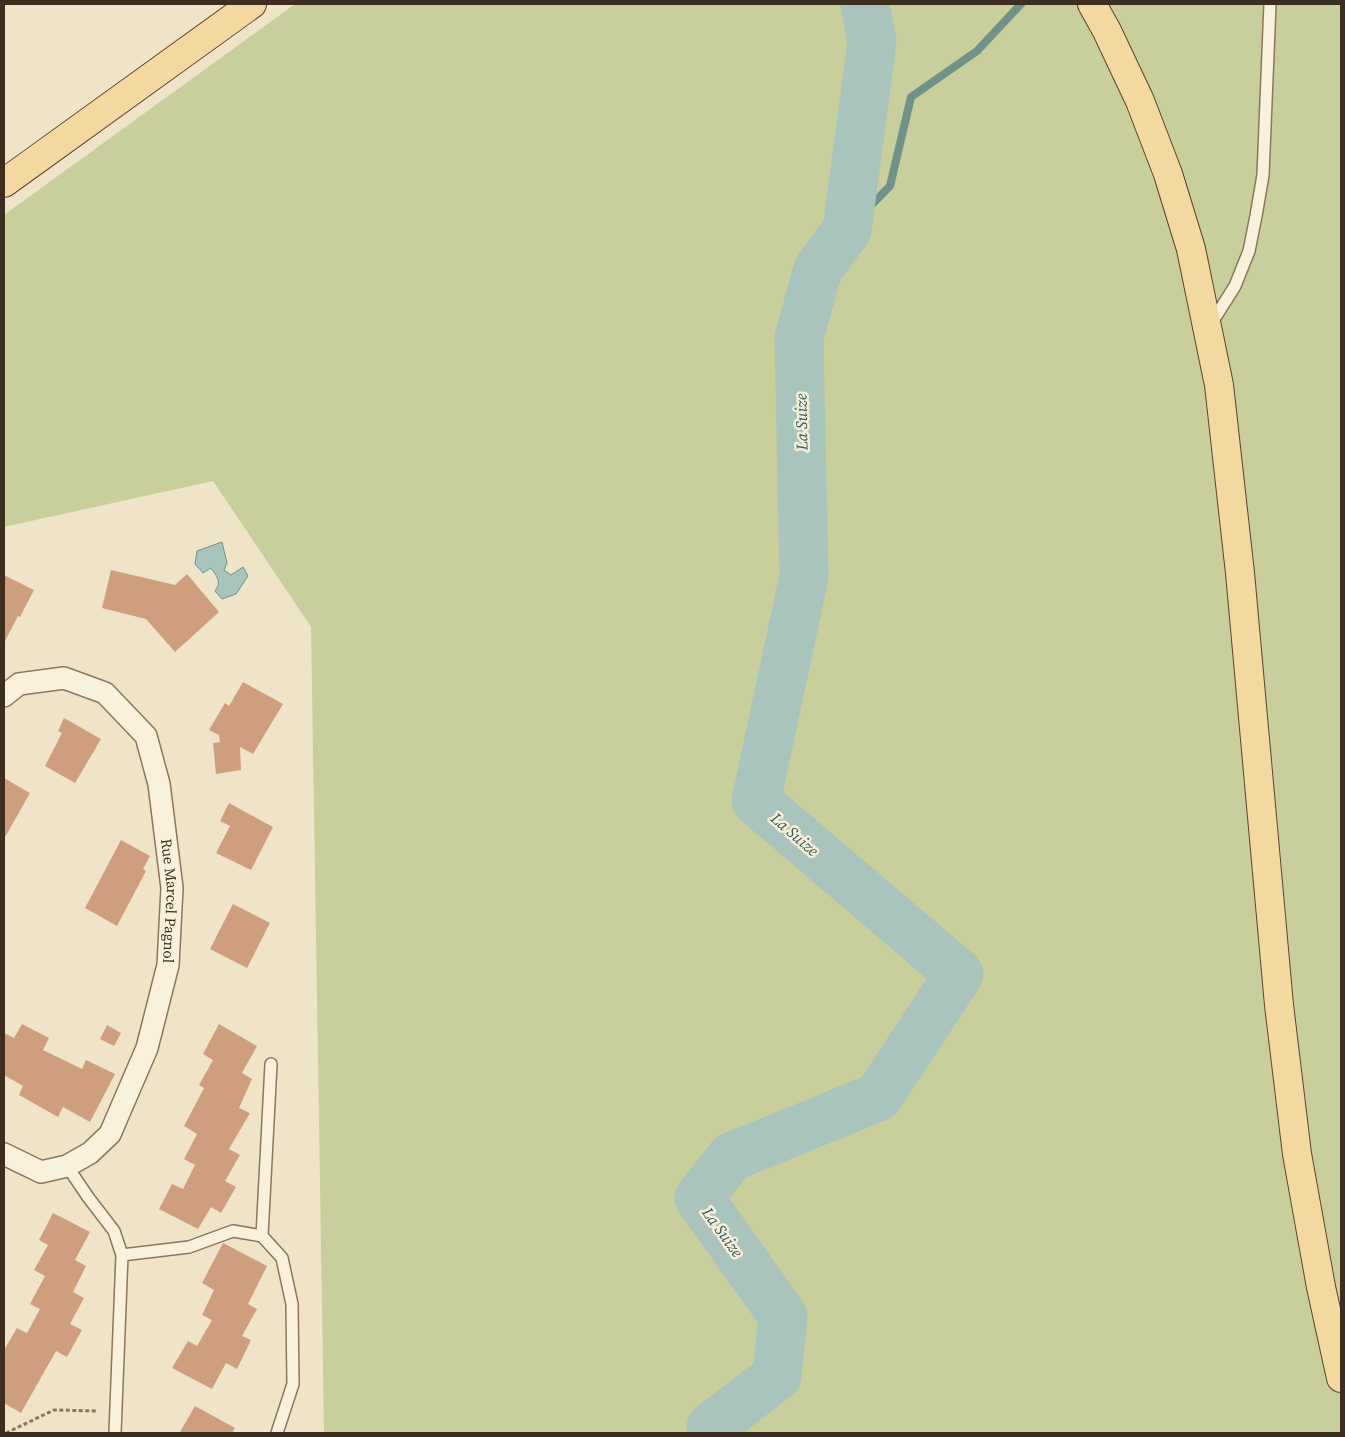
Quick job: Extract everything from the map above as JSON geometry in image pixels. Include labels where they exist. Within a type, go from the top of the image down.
[{"type":"main road","points":[[4,184],[252,4]]},
{"type":"main road","points":[[1092,4],[1140,101],[1168,174],[1191,249],[1219,385],[1240,573],[1279,1005],[1297,1154],[1321,1287],[1341,1378]]},
{"type":"main road","points":[[4,171],[43,155]]},
{"type":"street","name":"Rue Marcel Pagnol","points":[[4,696],[19,684],[64,678],[105,693],[146,736],[160,784],[172,888],[168,965],[147,1048],[110,1134],[90,1154],[67,1166],[41,1172],[4,1154]]},
{"type":"lane","points":[[1207,330],[1235,286],[1249,251],[1256,216],[1263,175],[1270,4]]},
{"type":"lane","points":[[262,1236],[271,1064]]},
{"type":"lane","points":[[67,1166],[114,1231],[122,1255],[115,1433]]},
{"type":"lane","points":[[122,1255],[189,1247],[233,1231],[262,1236],[282,1258],[292,1304],[293,1384],[277,1433]]},
{"type":"path","points":[[6,1433],[54,1410],[116,1411]]},
{"type":"green space","points":[[295,4],[1341,4],[1341,1433],[324,1433],[311,627],[213,481],[4,527],[4,215]]},
{"type":"water","points":[[222,542],[227,563],[224,570],[231,575],[243,567],[248,576],[236,594],[222,599],[215,591],[218,582],[211,568],[203,573],[195,564],[197,551]]},
{"type":"building","points":[[111,570],[175,585],[187,574],[219,612],[175,652],[146,619],[102,608]]},
{"type":"building","points":[[4,575],[34,590],[4,643]]},
{"type":"building","points":[[243,682],[283,704],[253,754],[240,747],[241,770],[216,774],[213,743],[220,742],[219,735],[209,730],[225,703],[229,706]]},
{"type":"building","points":[[64,718],[101,739],[75,783],[45,766],[62,733],[58,731]]},
{"type":"building","points":[[4,778],[30,793],[4,839]]},
{"type":"building","points":[[229,803],[273,827],[251,870],[216,853],[230,826],[220,821]]},
{"type":"building","points":[[121,840],[150,856],[143,869],[146,871],[117,926],[85,908]]},
{"type":"building","points":[[233,904],[270,923],[247,968],[210,949]]},
{"type":"building","points":[[22,1024],[49,1038],[43,1050],[82,1069],[86,1060],[115,1074],[90,1122],[63,1107],[58,1117],[19,1095],[23,1086],[4,1075],[4,1033],[14,1038]]},
{"type":"building","points":[[219,1024],[257,1046],[242,1073],[252,1079],[239,1108],[250,1113],[229,1149],[240,1155],[225,1181],[236,1187],[221,1213],[211,1207],[198,1229],[159,1209],[172,1184],[183,1189],[195,1165],[184,1159],[197,1134],[184,1126],[204,1088],[199,1085],[213,1060],[203,1054]]},
{"type":"building","points":[[107,1025],[121,1033],[114,1046],[100,1039]]},
{"type":"building","points":[[53,1213],[90,1232],[75,1260],[86,1266],[73,1292],[84,1298],[70,1324],[82,1330],[67,1357],[56,1351],[21,1413],[4,1403],[4,1350],[17,1328],[27,1333],[40,1309],[30,1304],[45,1276],[34,1270],[48,1245],[39,1240]]},
{"type":"building","points":[[223,1243],[267,1266],[248,1304],[257,1309],[242,1336],[251,1340],[237,1369],[226,1363],[212,1389],[172,1368],[188,1341],[197,1346],[212,1320],[202,1315],[214,1290],[202,1283]]},
{"type":"building","points":[[195,1406],[235,1428],[232,1433],[180,1432]]},
{"type":"waterway","name":"La Suize","points":[[713,1433],[711,1427],[777,1376],[783,1316],[699,1198],[731,1157],[878,1097],[959,974],[756,801],[804,577],[799,338],[818,269],[847,230],[872,42],[865,4]]},
{"type":"waterway","points":[[847,230],[890,186],[911,97],[977,51],[1021,4]]}]
